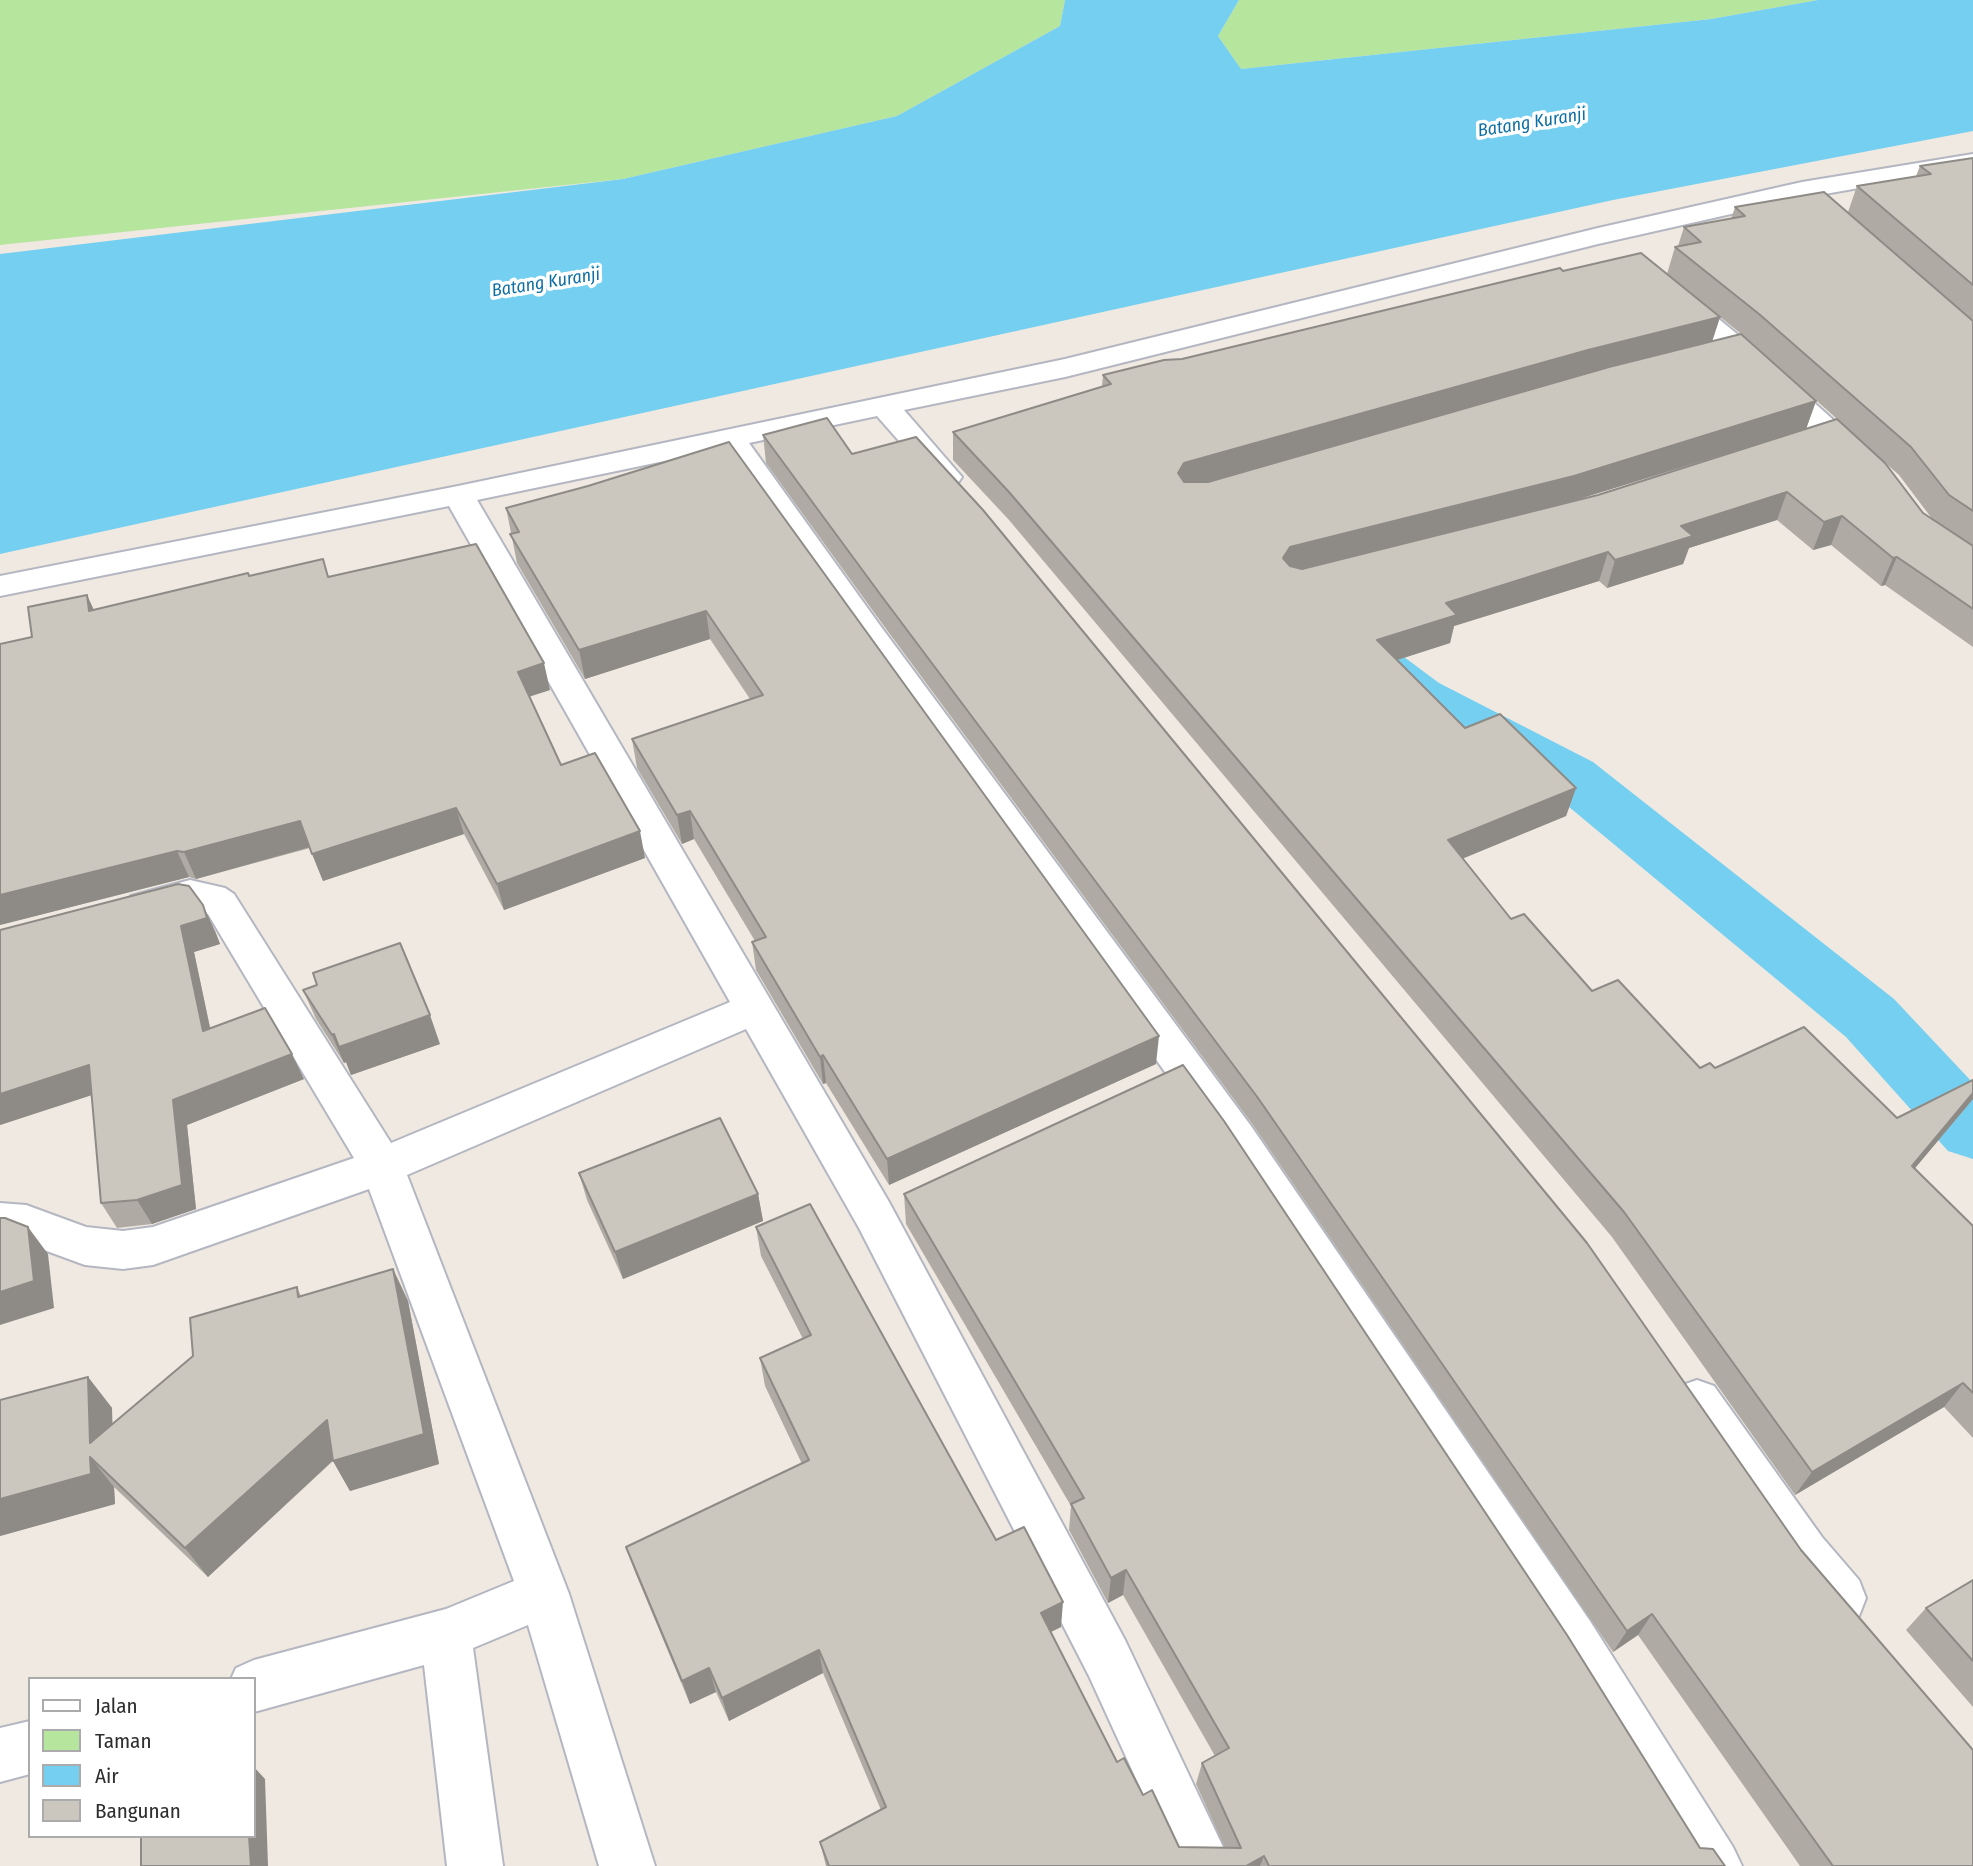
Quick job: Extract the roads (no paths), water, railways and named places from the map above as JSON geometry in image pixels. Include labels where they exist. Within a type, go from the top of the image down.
[{"type":"street","points":[[0,586],[458,495],[1065,368],[1598,236],[1812,199],[1973,161]]},
{"type":"street","points":[[1598,236],[1626,257]]},
{"type":"street","points":[[1655,281],[1738,349],[1877,475]]},
{"type":"street","points":[[1703,358],[1738,349]]},
{"type":"street","points":[[1065,368],[1140,375]]},
{"type":"street","points":[[883,405],[970,501]]},
{"type":"street","points":[[1800,445],[1832,433]]},
{"type":"street","points":[[730,438],[867,632],[1188,1071],[1565,1628],[1714,1866]]},
{"type":"street","points":[[458,495],[874,1215],[1107,1658],[1204,1866]]},
{"type":"street","points":[[114,914],[190,894],[212,898],[221,904],[382,1166],[544,1594],[627,1866]]},
{"type":"street","points":[[0,1222],[26,1224],[85,1246],[123,1250],[153,1246],[382,1166],[756,1008]]},
{"type":"street","points":[[1150,1088],[1188,1071]]},
{"type":"street","points":[[874,1215],[911,1198]]},
{"type":"street","points":[[1679,1376],[1804,1554],[1864,1625]]},
{"type":"street","points":[[256,1685],[446,1634],[544,1594]]},
{"type":"street","points":[[446,1634],[475,1866]]},
{"type":"street","points":[[0,1755],[28,1748]]},
{"type":"water","name":"Batang Kuranji","points":[[1065,0],[1239,0],[1218,36],[1241,69],[1711,19],[1818,0],[1973,0],[1973,131],[1613,200],[0,554],[0,254],[623,179],[897,116],[1060,26]]},
{"type":"waterway","points":[[1376,664],[1419,697],[1572,777],[1870,1018],[1973,1130]]}]
